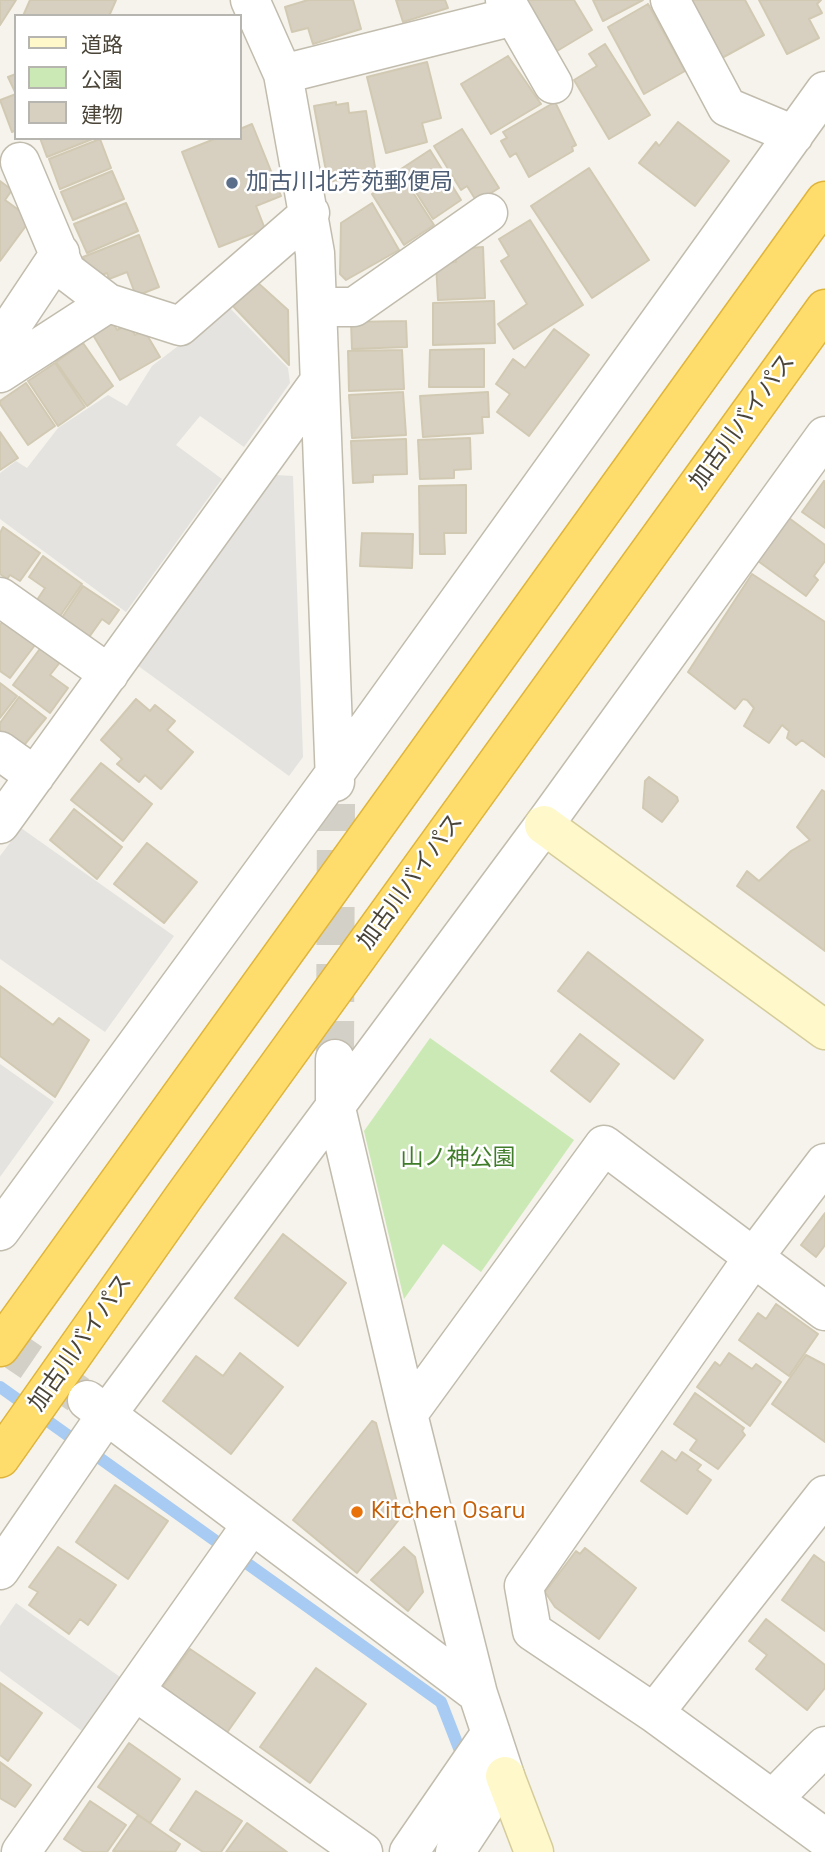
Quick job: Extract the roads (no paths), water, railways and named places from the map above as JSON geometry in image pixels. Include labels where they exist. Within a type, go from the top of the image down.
[{"type":"highway","points":[[0,1347],[825,201]]},
{"type":"highway","name":"加古川バイパス","points":[[0,1458],[183,1198],[825,309]]},
{"type":"street","points":[[250,0],[282,74],[310,213],[317,307],[335,789]]},
{"type":"street","points":[[670,0],[727,107],[793,135]]},
{"type":"street","points":[[282,74],[509,8],[553,84]]},
{"type":"street","points":[[0,1231],[335,789],[825,91]]},
{"type":"street","points":[[20,162],[66,271],[108,303],[180,326],[310,213]]},
{"type":"street","points":[[317,307],[354,307],[488,213]]},
{"type":"street","points":[[0,343],[60,253]]},
{"type":"street","points":[[0,373],[108,303]]},
{"type":"street","points":[[0,824],[319,382]]},
{"type":"street","points":[[0,1570],[97,1407],[335,1104],[544,825],[825,436]]},
{"type":"street","points":[[0,597],[109,674]]},
{"type":"street","points":[[0,751],[35,776]]},
{"type":"street","points":[[544,825],[825,1030]]},
{"type":"street","points":[[335,1059],[335,1104],[478,1694],[534,1852]]},
{"type":"street","points":[[408,1414],[604,1145],[825,1311]]},
{"type":"street","points":[[825,1163],[753,1258],[524,1586],[532,1631],[654,1713],[774,1798],[825,1838]]},
{"type":"street","points":[[97,1407],[478,1694]]},
{"type":"street","points":[[654,1713],[825,1494]]},
{"type":"street","points":[[33,1848],[135,1691],[252,1524]]},
{"type":"street","points":[[135,1691],[363,1852]]},
{"type":"street","points":[[410,1852],[491,1733]]},
{"type":"street","points":[[774,1798],[825,1746]]},
{"type":"street","points":[[455,1852],[505,1776]]},
{"type":"waterway","points":[[0,1387],[441,1702],[464,1761]]},
{"type":"tunnel","points":[[335,1059],[336,804]]},
{"type":"tunnel","points":[[0,1341],[82,1397]]},
{"type":"place","name":"加古川北芳苑郵便局","points":[[232,183]]},
{"type":"place","name":"Kitchen Osaru","points":[[357,1512]]},
{"type":"park label","name":"山ノ神公園","points":[[458,1159]]}]
